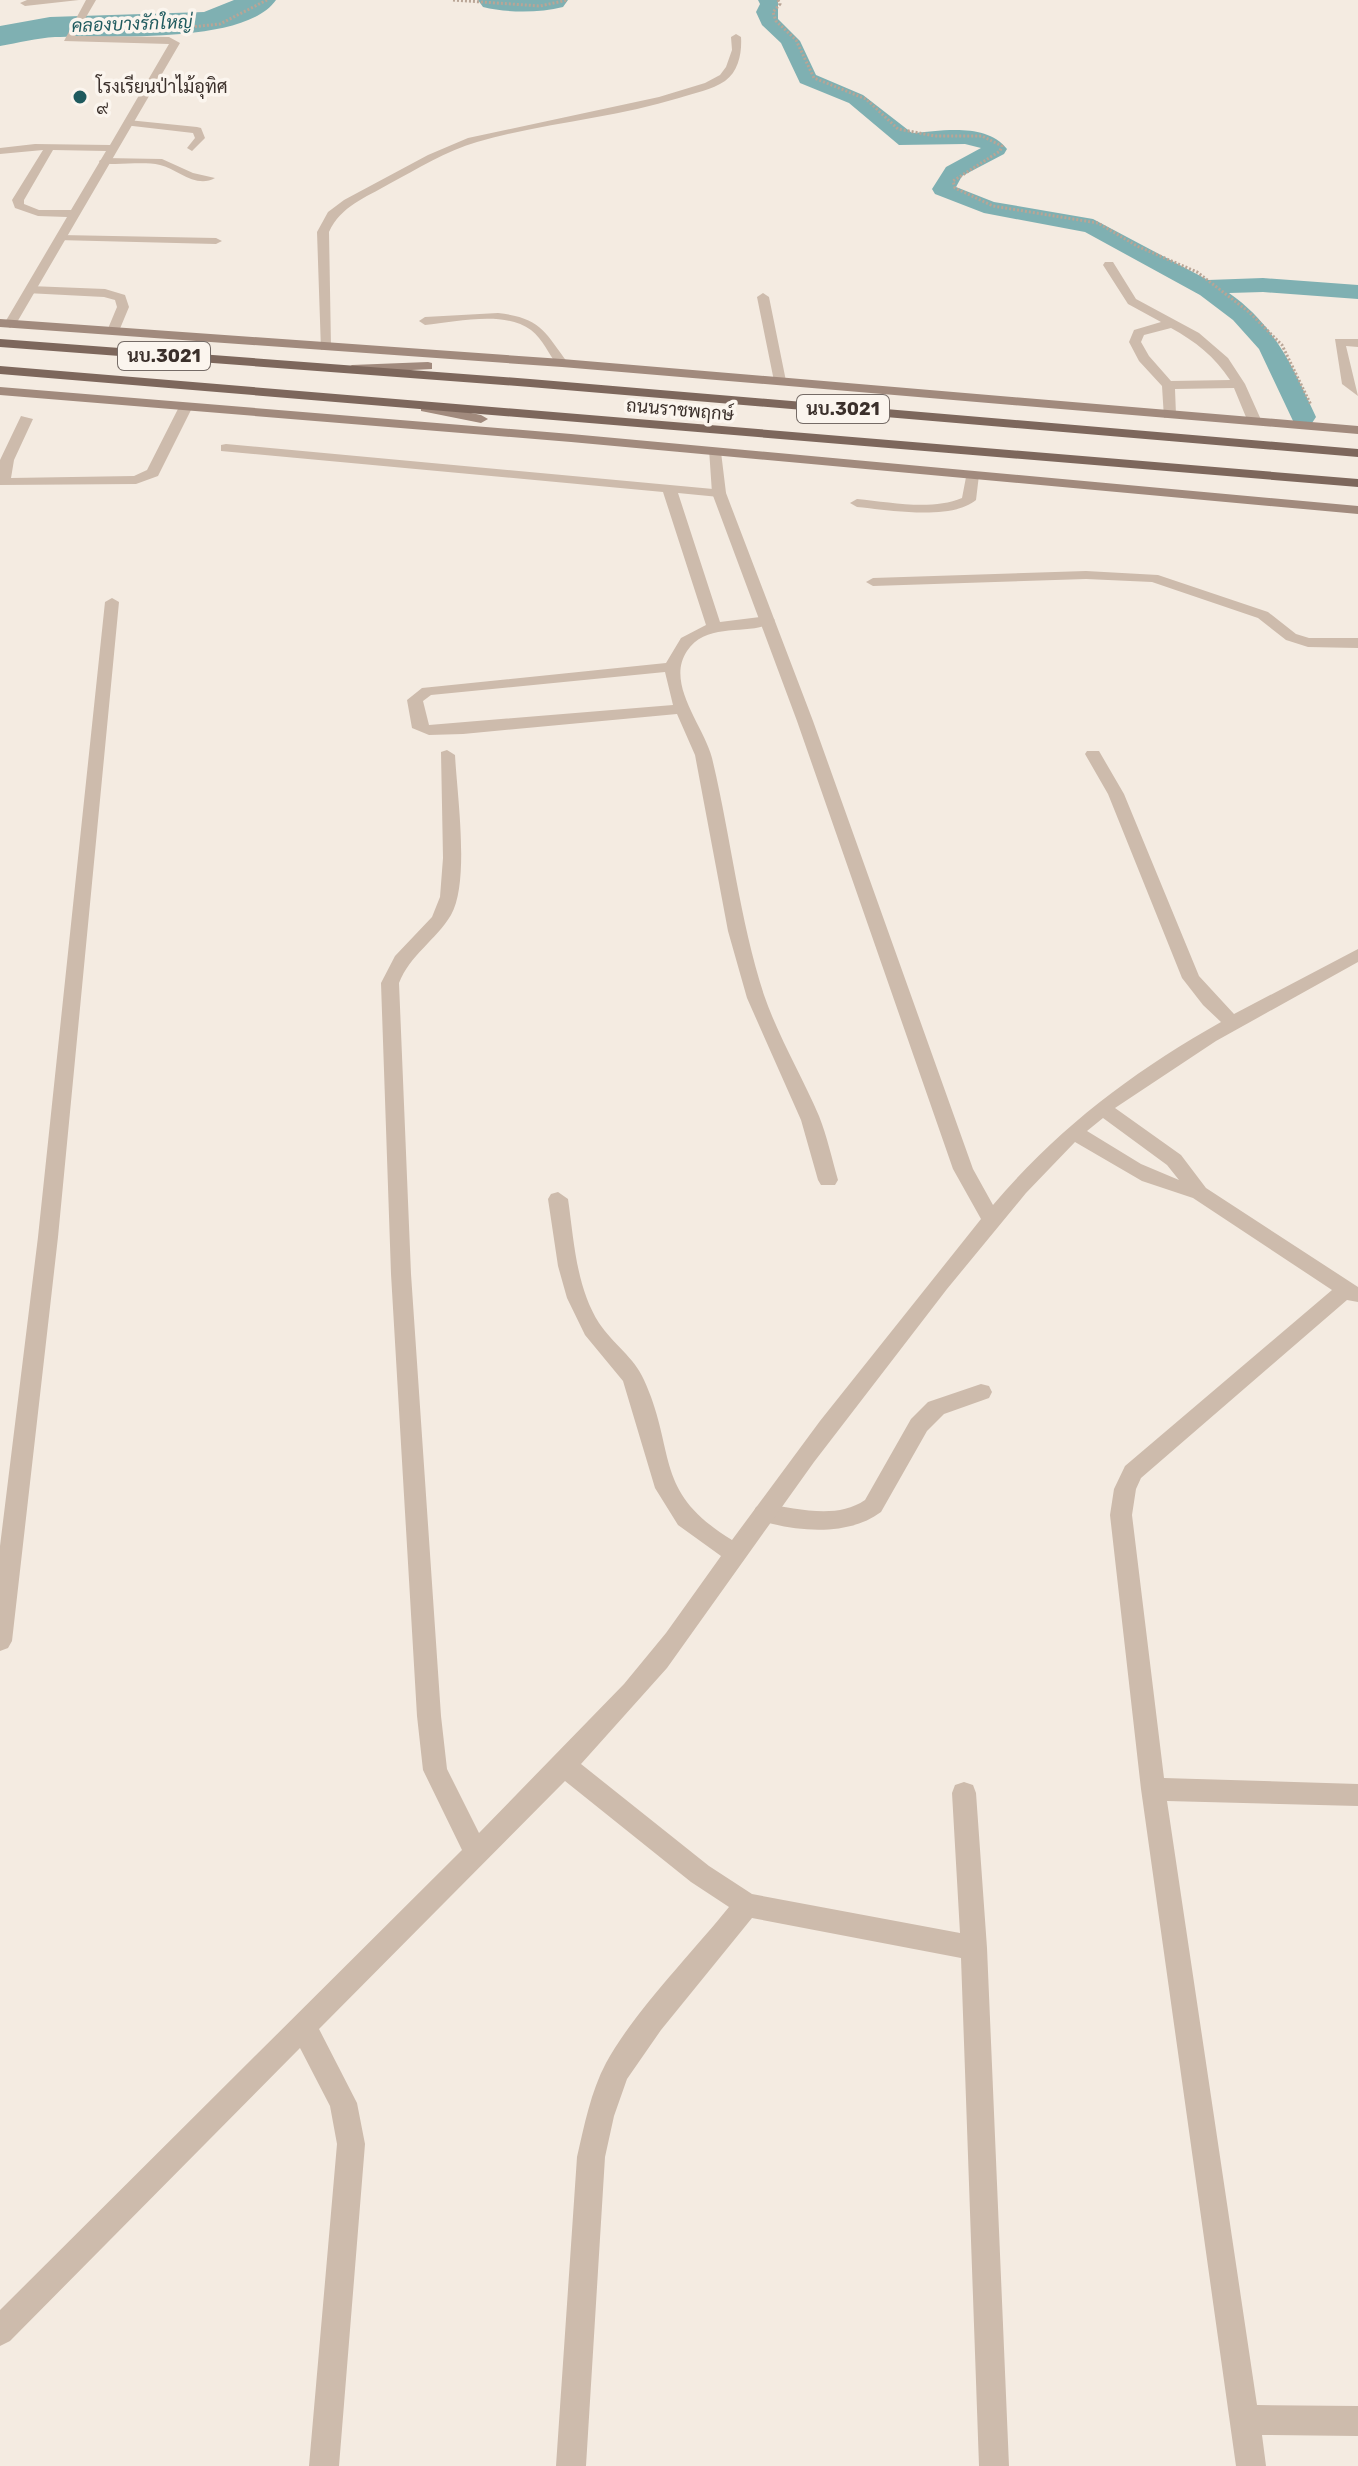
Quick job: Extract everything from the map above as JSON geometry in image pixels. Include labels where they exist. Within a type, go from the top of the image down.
[{"type":"main road","points":[[5,324],[528,362]]},
{"type":"main road","name":"ถนนราชพฤกษ์","points":[[0,343],[327,370],[561,385],[1358,453]]},
{"type":"main road","points":[[327,370],[528,362]]},
{"type":"main road","name":"ถนนราชพฤกษ์","points":[[528,362],[1358,430]]},
{"type":"main road","name":"ถนนราชพฤกษ์","points":[[0,370],[426,408],[1358,483]]},
{"type":"main road","points":[[0,391],[571,438]]},
{"type":"main road","points":[[426,408],[571,438]]},
{"type":"main road","name":"ถนนราชพฤกษ์","points":[[571,438],[1358,510]]},
{"type":"street","points":[[25,3],[74,0]]},
{"type":"street","points":[[5,324],[30,290],[175,43],[169,40],[68,39],[91,0]]},
{"type":"street","points":[[325,347],[323,232],[332,214],[348,202],[432,157],[472,140],[661,100],[709,85],[724,77],[731,67],[737,50],[736,37]]},
{"type":"street","points":[[128,123],[197,130],[200,138],[192,148]]},
{"type":"street","points":[[0,151],[50,147],[112,148]]},
{"type":"street","points":[[50,147],[18,200],[19,206],[38,213],[75,214]]},
{"type":"street","points":[[104,161],[162,162],[191,176],[209,178]]},
{"type":"street","points":[[61,238],[216,241]]},
{"type":"street","points":[[1109,265],[1132,301],[1210,347],[1239,384],[1255,422]]},
{"type":"street","points":[[30,290],[105,293],[121,298],[123,307],[113,331]]},
{"type":"street","points":[[763,297],[780,381]]},
{"type":"street","points":[[425,321],[496,317],[529,323],[544,336],[547,346],[562,363]]},
{"type":"street","points":[[1169,415],[1168,385],[1143,358],[1135,342],[1138,333],[1147,328],[1172,324]]},
{"type":"street","points":[[1358,343],[1339,342],[1348,384],[1358,392]]},
{"type":"street","points":[[1168,385],[1239,384]]},
{"type":"street","points":[[26,419],[7,460],[3,482],[136,480],[153,473],[186,406]]},
{"type":"street","points":[[226,448],[719,493]]},
{"type":"street","points":[[714,452],[719,493],[768,620],[963,1169],[992,1220]]},
{"type":"street","points":[[857,503],[963,504],[969,500],[972,475]]},
{"type":"street","points":[[669,488],[714,627]]},
{"type":"street","points":[[873,582],[1122,574],[1168,582],[1244,607],[1263,615],[1291,637],[1308,642],[1358,643]]},
{"type":"street","points":[[0,1641],[49,1221],[112,602]]},
{"type":"street","points":[[768,620],[714,627],[697,633],[684,642],[673,667],[682,709],[703,755],[737,931],[756,998],[811,1120],[828,1180]]},
{"type":"street","points":[[673,667],[427,691],[415,700],[416,721],[420,728],[452,729],[682,709]]},
{"type":"street","points":[[1093,754],[1116,794],[1191,978],[1209,1001],[1233,1023]]},
{"type":"street","points":[[447,755],[450,867],[447,908],[396,965],[390,983],[401,1274],[432,1743],[435,1770],[476,1852]]},
{"type":"street","points":[[0,2331],[564,1765],[642,1682],[693,1617],[764,1513],[1017,1187],[1074,1132],[1141,1081],[1233,1023],[1358,955]]},
{"type":"street","points":[[1104,1109],[1174,1160],[1199,1193],[1352,1293],[1133,1472],[1125,1489],[1121,1515],[1153,1789],[1251,2466]]},
{"type":"street","points":[[1074,1132],[1145,1177],[1169,1187],[1199,1193]]},
{"type":"street","points":[[558,1199],[577,1298],[593,1331],[626,1364],[635,1384],[658,1467],[669,1491],[684,1518],[736,1554]]},
{"type":"street","points":[[764,1513],[846,1520],[863,1516],[873,1506],[919,1425],[936,1408],[981,1392]]},
{"type":"street","points":[[564,1765],[700,1874],[747,1905],[974,1948]]},
{"type":"street","points":[[1153,1789],[1358,1795]]},
{"type":"street","points":[[964,1793],[974,1948],[994,2466]]},
{"type":"street","points":[[571,2466],[591,2157],[600,2116],[616,2071],[747,1905]]},
{"type":"street","points":[[303,2026],[343,2103],[351,2144],[324,2466]]},
{"type":"street","points":[[1244,2420],[1358,2421]]},
{"type":"path","points":[[453,0],[540,6],[568,0]]},
{"type":"path","points":[[778,0],[780,4],[773,12],[776,21],[796,40],[814,78],[866,99],[898,129],[935,136],[982,136],[1002,146],[1000,151],[953,181],[955,188],[993,206],[1098,223],[1137,246],[1197,272],[1222,288],[1282,345],[1306,391],[1319,427]]},
{"type":"waterway","name":"คลองบางรักใหญ่","points":[[0,36],[50,27],[204,22],[227,17],[259,0]]},
{"type":"waterway","name":"คลองบางรักใหญ่","points":[[495,0],[551,0]]},
{"type":"waterway","points":[[768,0],[770,4],[766,12],[769,21],[790,41],[807,79],[856,99],[907,140],[965,137],[977,139],[996,149],[954,172],[943,189],[976,204],[1093,227],[1204,287]]},
{"type":"waterway","points":[[1204,287],[1263,285],[1358,292]]},
{"type":"waterway","points":[[1204,287],[1242,315],[1269,346],[1303,417]]},
{"type":"place","name":"โรงเรียนป่าไม้อุทิศ ๙","points":[[80,97]]}]
